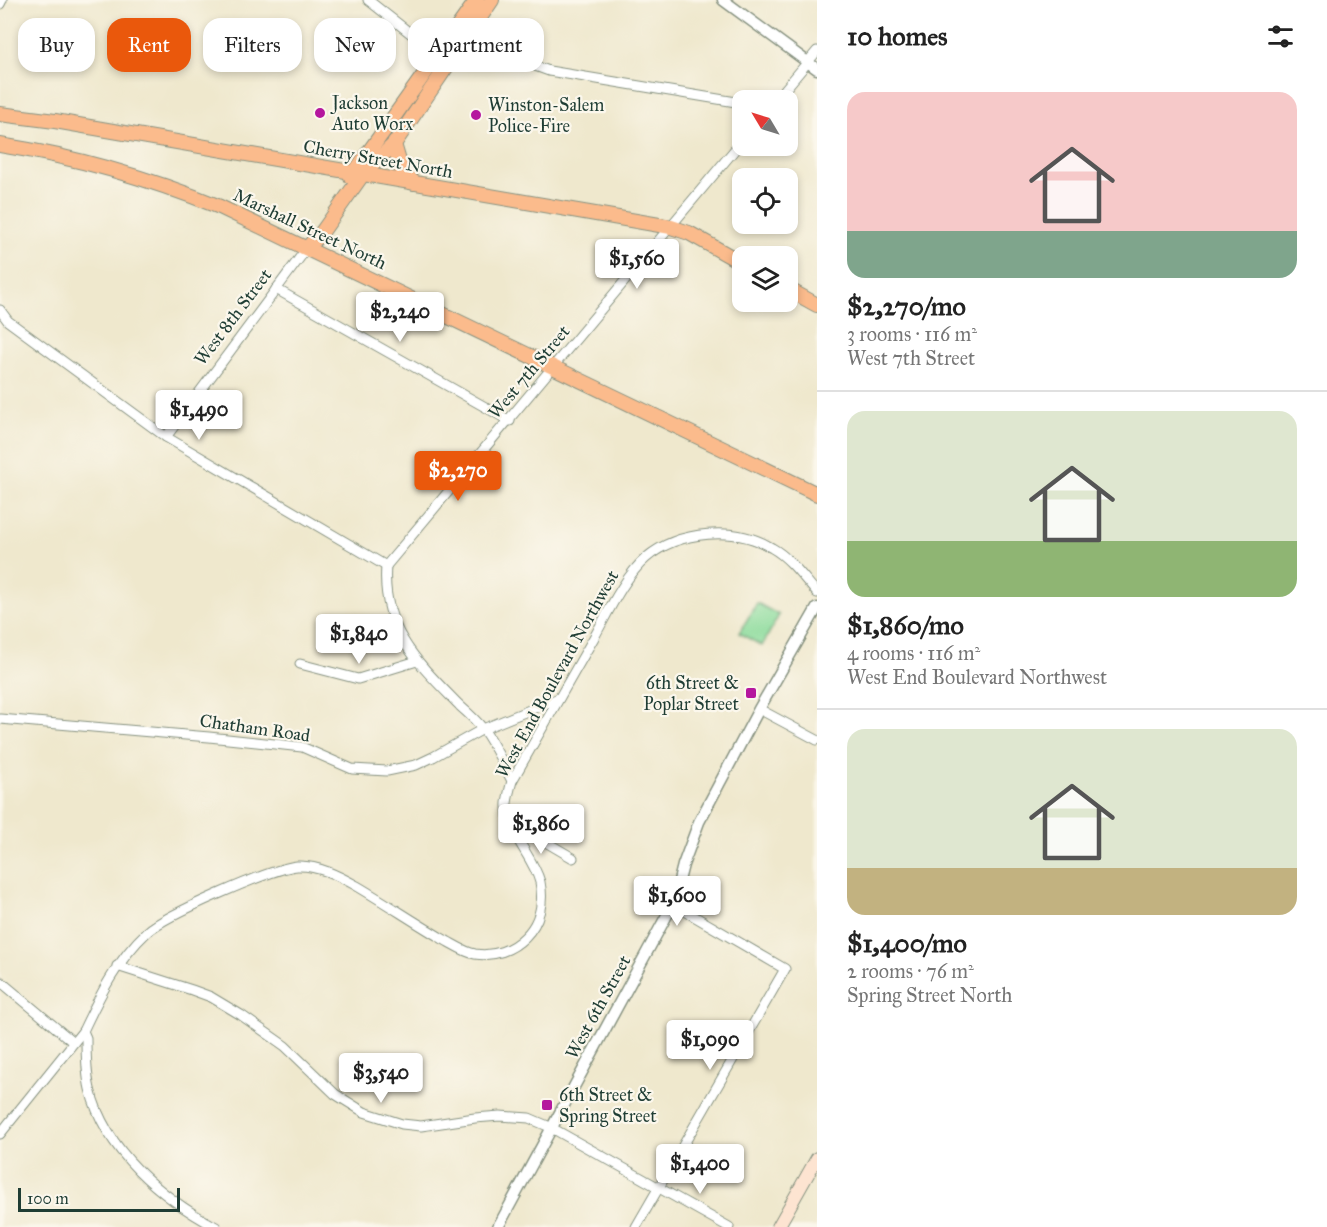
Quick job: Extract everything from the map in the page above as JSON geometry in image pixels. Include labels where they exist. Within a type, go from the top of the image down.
[{"type":"main road","name":"West 8th Street","points":[[464,18],[477,0]]},
{"type":"main road","name":"West 8th Street","points":[[479,18],[492,0]]},
{"type":"main road","name":"West 8th Street","points":[[307,248],[426,72]]},
{"type":"main road","name":"West 8th Street","points":[[358,173],[394,144],[442,72]]},
{"type":"main road","name":"Cherry Street North","points":[[0,114],[55,121],[671,227],[689,233],[732,257]]},
{"type":"main road","points":[[394,144],[400,168],[414,183]]},
{"type":"main road","name":"Marshall Street North","points":[[0,145],[72,159],[139,176],[220,207],[817,494]]},
{"type":"main road","points":[[798,295],[817,305]]},
{"type":"main road","points":[[778,1227],[817,1158]]},
{"type":"street","points":[[368,0],[408,31]]},
{"type":"street","points":[[723,0],[813,66]]},
{"type":"street","points":[[787,90],[813,66],[817,51]]},
{"type":"street","points":[[544,69],[732,101]]},
{"type":"street","name":"West 7th Street","points":[[386,567],[732,153]]},
{"type":"street","name":"West 8th Street","points":[[166,437],[307,248]]},
{"type":"street","points":[[276,289],[510,421]]},
{"type":"street","points":[[0,310],[8,321],[166,437],[386,567],[385,587],[397,630],[417,661],[483,729],[512,781]]},
{"type":"street","name":"West End Boulevard Northwest","points":[[73,1042],[83,1031],[117,966],[148,931],[160,922],[282,869],[297,866],[321,870],[340,877],[467,952],[477,954],[501,952],[516,944],[530,933],[535,925],[542,906],[542,896],[536,869],[514,832],[509,817],[507,805],[512,781],[611,607],[640,564],[663,547],[690,538],[729,534],[744,536],[772,548],[794,566],[817,593]]},
{"type":"street","name":"West 6th Street","points":[[498,1227],[550,1127],[673,904],[683,865],[699,822],[759,709],[817,608]]},
{"type":"street","points":[[300,664],[358,679],[417,661]]},
{"type":"street","name":"Chatham Road","points":[[0,719],[302,747],[338,764],[367,771],[387,771],[416,765],[483,729],[559,698]]},
{"type":"street","points":[[759,709],[817,740]]},
{"type":"street","points":[[514,832],[527,831],[573,858]]},
{"type":"street","points":[[636,1227],[785,969],[673,904]]},
{"type":"street","points":[[117,966],[192,990],[241,1015],[285,1046],[334,1094],[364,1112],[390,1121],[421,1126],[500,1116],[529,1118],[550,1127],[729,1227]]},
{"type":"street","points":[[0,981],[73,1042],[0,1134]]},
{"type":"street","points":[[83,1031],[86,1038],[89,1088],[95,1106],[114,1141],[133,1164],[173,1201],[216,1227]]},
{"type":"green space","points":[[757,603],[779,615],[762,646],[739,633]]},
{"type":"place","name":"Jackson Auto Worx","points":[[320,113]]},
{"type":"place","name":"Winston-Salem Police-Fire","points":[[476,115]]},
{"type":"place","name":"6th Street & Poplar Street","points":[[751,693]]},
{"type":"place","name":"6th Street & Spring Street","points":[[547,1105]]}]
